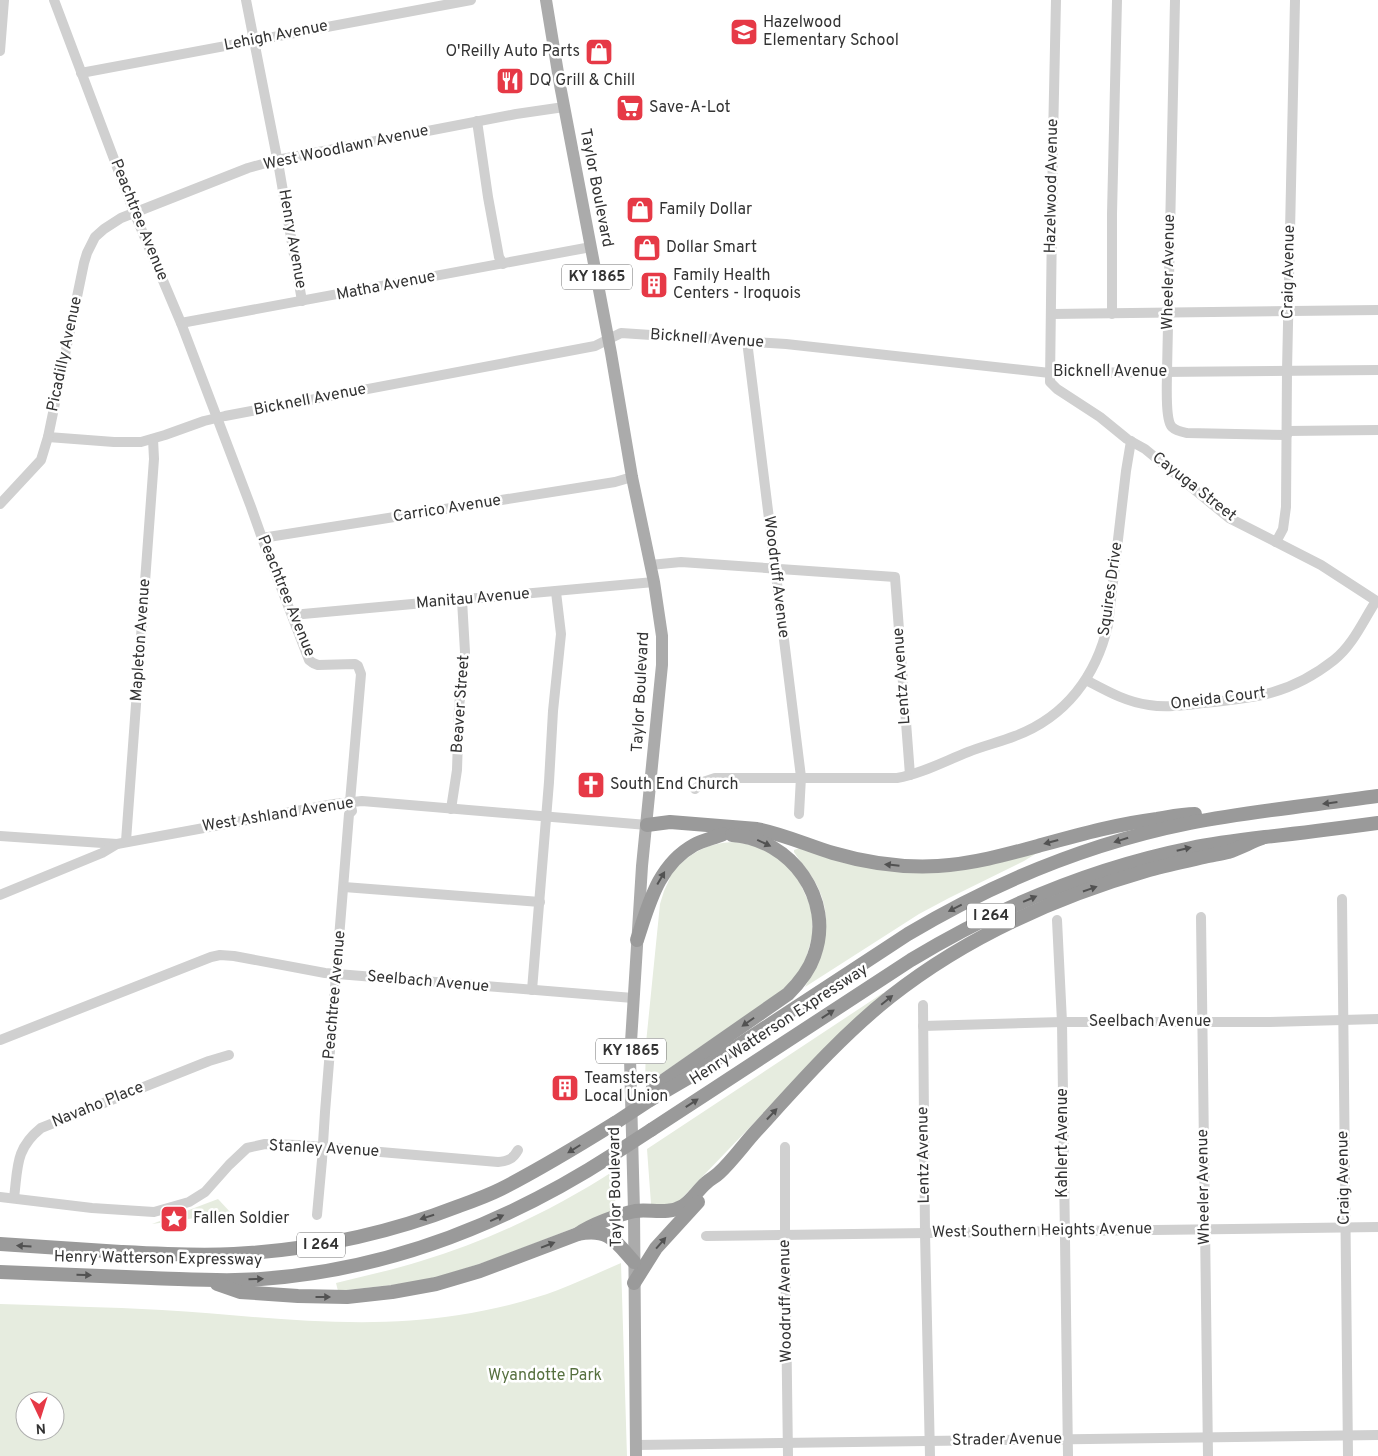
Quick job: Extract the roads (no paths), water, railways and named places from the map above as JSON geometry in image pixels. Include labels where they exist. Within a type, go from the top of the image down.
[{"type":"highway","name":"Henry Watterson Expressway","points":[[0,1244],[176,1255],[207,1255],[270,1252],[333,1243],[402,1226],[499,1190],[552,1162],[693,1075],[908,934],[985,892],[1037,869],[1086,851],[1188,823],[1237,814],[1378,796]]},
{"type":"highway","points":[[647,825],[670,822],[757,828],[832,853],[866,862],[922,867],[979,861],[1079,834],[1135,822],[1190,814],[1237,814]]},
{"type":"highway","name":"Henry Watterson Expressway","points":[[0,1272],[207,1280],[259,1280],[349,1267],[408,1252],[471,1230],[564,1185],[888,975],[954,935],[990,917],[1062,886],[1112,868],[1191,848],[1378,823]]},
{"type":"highway","points":[[647,825],[665,830],[754,838],[768,844],[785,855],[804,876],[818,907],[819,929],[816,950],[806,973],[788,994],[653,1088],[650,1100]]},
{"type":"highway","points":[[637,940],[654,891],[671,863],[680,854],[696,844],[723,834]]},
{"type":"highway","points":[[634,1283],[656,1248],[711,1187],[719,1173],[756,1130],[842,1039],[910,981],[944,958],[998,928],[1054,903],[1149,870],[1228,852],[1262,838]]},
{"type":"highway","points":[[578,1234],[585,1229],[634,1212],[674,1210],[683,1206],[705,1183],[719,1173]]},
{"type":"highway","points":[[207,1280],[240,1292],[317,1297],[377,1294],[455,1279],[578,1234],[589,1232],[610,1236],[634,1262]]},
{"type":"main road","name":"Taylor Boulevard","points":[[546,0],[564,106],[609,340],[632,477],[654,582],[663,647],[642,866],[631,1041],[630,1096],[634,1212],[636,1450]]},
{"type":"street","points":[[0,51],[4,0]]},
{"type":"street","name":"Peachtree Avenue","points":[[54,0],[134,212],[181,323],[306,653],[310,660],[318,665],[351,663],[360,669],[350,802],[352,810],[349,814],[317,1215]]},
{"type":"street","name":"Henry Avenue","points":[[246,0],[302,302]]},
{"type":"street","name":"Lehigh Avenue","points":[[81,73],[471,0]]},
{"type":"street","name":"Hazelwood Avenue","points":[[1050,373],[1056,0]]},
{"type":"street","points":[[1112,314],[1112,214],[1117,0]]},
{"type":"street","name":"Wheeler Avenue","points":[[1176,0],[1167,372],[1167,408],[1170,423],[1177,430],[1187,433],[1287,433]]},
{"type":"street","name":"Craig Avenue","points":[[1276,542],[1284,523],[1295,0]]},
{"type":"street","name":"West Woodlawn Avenue","points":[[134,212],[248,168],[277,160],[564,106]]},
{"type":"street","points":[[477,121],[499,258],[503,264]]},
{"type":"street","name":"Picadilly Avenue","points":[[0,504],[41,460],[48,437],[86,253],[92,242],[104,229],[134,212]]},
{"type":"street","name":"Matha Avenue","points":[[181,323],[591,247]]},
{"type":"street","points":[[1051,314],[1378,310]]},
{"type":"street","name":"Bicknell Avenue","points":[[48,437],[141,442],[217,418],[595,346],[622,333],[843,349],[1050,373],[1378,370]]},
{"type":"street","name":"Woodruff Avenue","points":[[747,341],[801,778],[799,814]]},
{"type":"street","name":"Cayuga Street","points":[[1050,373],[1050,382],[1057,388],[1145,449],[1229,518],[1321,565],[1377,602]]},
{"type":"street","points":[[1287,433],[1378,430]]},
{"type":"street","name":"Mapleton Avenue","points":[[122,843],[154,459],[153,439]]},
{"type":"street","name":"Squires Drive","points":[[910,776],[967,752],[1016,736],[1031,728],[1058,712],[1086,680],[1098,660],[1108,625],[1131,441]]},
{"type":"street","name":"Carrico Avenue","points":[[262,538],[616,482],[632,477]]},
{"type":"street","points":[[650,565],[681,562],[775,568]]},
{"type":"street","name":"Lentz Avenue","points":[[775,568],[895,577],[910,776]]},
{"type":"street","name":"Manitau Avenue","points":[[292,615],[654,582]]},
{"type":"street","points":[[532,990],[547,817],[553,711],[561,634],[556,592]]},
{"type":"street","name":"Beaver Street","points":[[452,809],[457,770],[465,652],[462,600]]},
{"type":"street","name":"Oneida Court","points":[[1086,680],[1128,700],[1157,706],[1241,699],[1271,694],[1303,680],[1335,659],[1349,644],[1377,602]]},
{"type":"street","points":[[695,789],[703,782],[715,778],[897,778],[910,776]]},
{"type":"street","name":"West Ashland Avenue","points":[[0,836],[122,843],[362,801],[647,825]]},
{"type":"street","points":[[0,895],[122,843]]},
{"type":"street","points":[[344,887],[540,902]]},
{"type":"street","name":"Craig Avenue","points":[[1342,899],[1348,1456]]},
{"type":"street","name":"Wheeler Avenue","points":[[1201,917],[1208,1456]]},
{"type":"street","name":"Kahlert Avenue","points":[[1057,920],[1062,1022],[1068,1456]]},
{"type":"street","name":"Seelbach Avenue","points":[[0,1040],[220,955],[326,973],[633,998]]},
{"type":"street","name":"Lentz Avenue","points":[[923,1005],[925,1233],[930,1456]]},
{"type":"street","name":"Seelbach Avenue","points":[[923,1026],[1062,1022],[1378,1019]]},
{"type":"street","name":"Navaho Place","points":[[14,1198],[22,1149],[31,1136],[41,1128],[229,1054]]},
{"type":"street","name":"Stanley Avenue","points":[[0,1197],[92,1208],[154,1212],[189,1202],[205,1192],[247,1148],[265,1144],[498,1162],[508,1161],[515,1156],[518,1150]]},
{"type":"street","name":"Woodruff Avenue","points":[[785,1147],[788,1456]]},
{"type":"street","name":"West Southern Heights Avenue","points":[[706,1236],[1378,1227]]},
{"type":"street","name":"Strader Avenue","points":[[636,1450],[788,1442],[1378,1435]]},
{"type":"place","name":"Hazelwood Elementary School","points":[[744,32]]},
{"type":"place","name":"O'Reilly Auto Parts","points":[[599,52]]},
{"type":"place","name":"DQ Grill & Chill","points":[[510,81]]},
{"type":"place","name":"Save-A-Lot","points":[[630,108]]},
{"type":"place","name":"Family Dollar","points":[[640,210]]},
{"type":"place","name":"Dollar Smart","points":[[647,248]]},
{"type":"place","name":"Family Health Centers - Iroquois","points":[[654,285]]},
{"type":"place","name":"South End Church","points":[[591,785]]},
{"type":"place","name":"Teamsters Local Union","points":[[565,1088]]},
{"type":"place","name":"Fallen Soldier","points":[[174,1219]]},
{"type":"park label","name":"Wyandotte Park","points":[[545,1376]]}]
